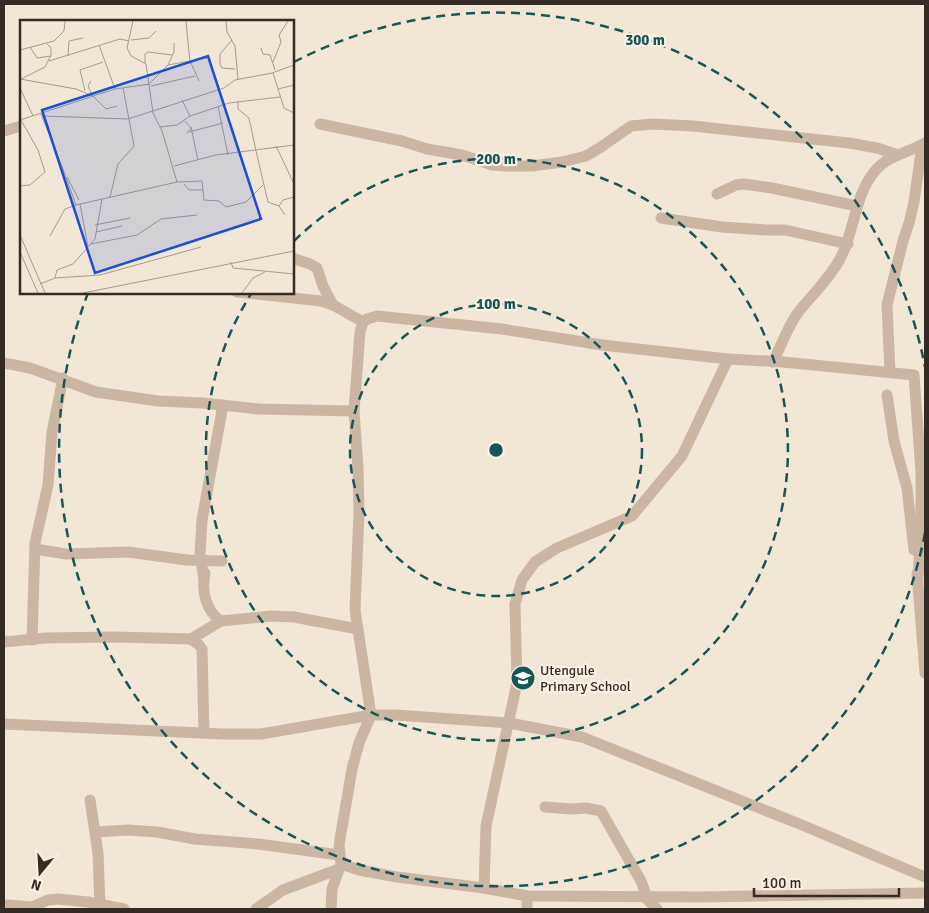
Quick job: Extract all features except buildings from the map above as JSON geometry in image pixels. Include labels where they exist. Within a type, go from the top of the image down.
[{"type":"street","points":[[320,124],[402,141],[427,149],[462,155],[492,165],[505,166],[532,166],[562,162],[586,156],[631,126],[647,124],[693,126],[849,143],[877,148],[898,155]]},
{"type":"street","points":[[4,131],[20,126]]},
{"type":"street","points":[[773,362],[799,311],[828,279],[848,244],[862,191],[875,170],[888,160],[924,144]]},
{"type":"street","points":[[890,372],[887,306],[902,241],[911,216],[924,144]]},
{"type":"street","points":[[716,194],[736,185],[744,184],[857,206]]},
{"type":"street","points":[[660,218],[722,227],[785,230],[848,244]]},
{"type":"street","points":[[294,259],[317,268],[323,286],[333,305]]},
{"type":"street","points":[[256,294],[321,301],[333,305],[362,322]]},
{"type":"street","points":[[362,322],[377,316],[483,327],[602,345],[728,359],[920,376],[921,529],[918,578]]},
{"type":"street","points":[[331,909],[332,889],[340,863],[340,845],[355,758],[371,715],[355,610],[359,513],[354,412],[362,322]]},
{"type":"street","points":[[484,888],[486,826],[517,683],[515,604],[522,580],[535,562],[557,548],[632,516],[682,456],[728,359]]},
{"type":"street","points":[[4,363],[30,368],[63,378],[96,392],[158,401],[258,409],[354,412]]},
{"type":"street","points":[[32,640],[35,549],[39,520],[48,485],[52,432],[63,378]]},
{"type":"street","points":[[887,396],[894,440],[906,488],[918,578],[925,673]]},
{"type":"street","points":[[221,622],[210,611],[205,597],[200,560],[202,520],[223,405]]},
{"type":"street","points":[[35,549],[66,554],[128,552],[187,560],[234,560]]},
{"type":"street","points":[[204,580],[207,569],[212,564],[222,561]]},
{"type":"street","points":[[4,642],[116,637],[190,639],[221,622],[272,616],[294,617],[358,629]]},
{"type":"street","points":[[190,639],[202,649],[204,733]]},
{"type":"street","points":[[4,724],[261,734],[371,715],[509,722],[582,737],[802,825],[925,877]]},
{"type":"street","points":[[90,800],[96,832],[101,906]]},
{"type":"street","points":[[544,807],[586,808],[601,811],[641,881],[650,903]]},
{"type":"street","points":[[96,832],[128,830],[157,832],[195,839],[258,844],[397,878],[484,888],[527,896],[650,903],[925,893]]},
{"type":"street","points":[[256,909],[283,890],[340,863]]},
{"type":"street","points":[[527,896],[527,909]]},
{"type":"street","points":[[8,905],[32,907],[48,900],[58,899],[124,909]]},
{"type":"place","name":"Utengule Primary School","points":[[523,678]]}]
